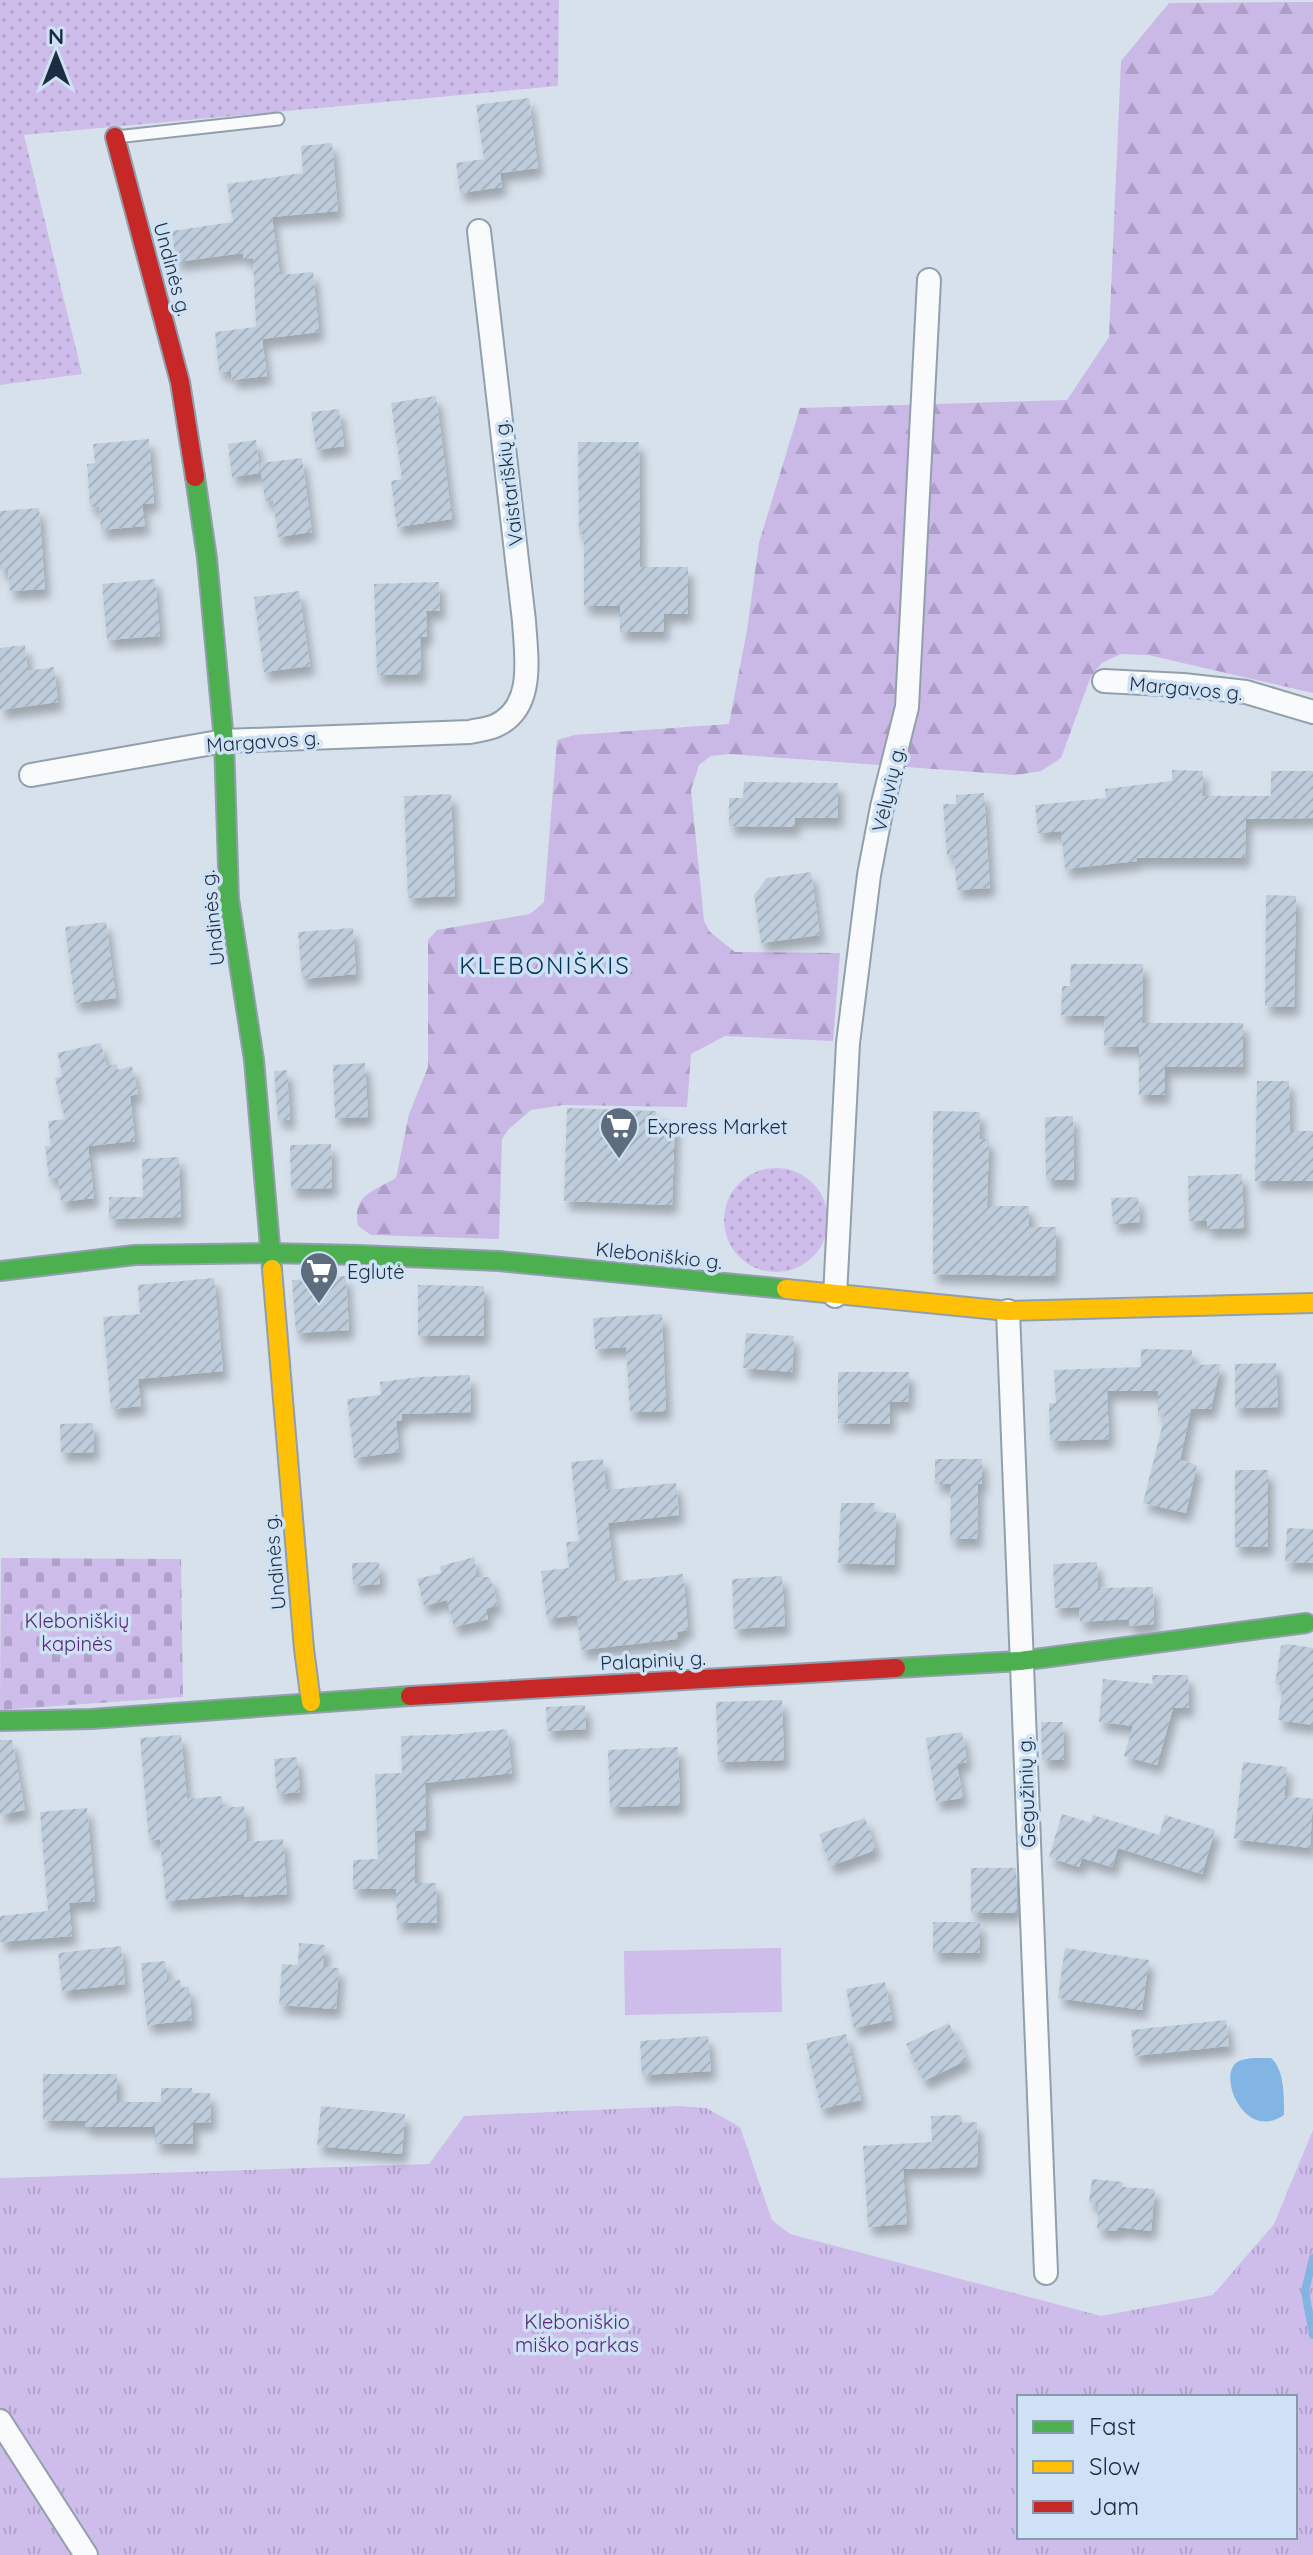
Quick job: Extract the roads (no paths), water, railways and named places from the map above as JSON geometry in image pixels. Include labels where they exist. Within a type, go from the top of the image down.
[{"type":"street","name":"Undinės g.","points":[[115,137],[180,382],[207,558],[224,741],[229,899],[254,1060],[311,1702]]},
{"type":"street","name":"Vaistariškių g.","points":[[479,231],[527,669],[524,693],[515,709],[497,725]]},
{"type":"street","name":"Vėlyvių g.","points":[[835,1296],[848,1043],[869,875],[907,707],[929,280]]},
{"type":"street","name":"Margavos g.","points":[[1104,681],[1246,692],[1313,712]]},
{"type":"street","name":"Margavos g.","points":[[31,775],[224,741],[470,732],[497,725]]},
{"type":"street","name":"Kleboniškio g.","points":[[0,1271],[135,1255],[269,1253],[499,1261],[1008,1311],[1313,1303]]},
{"type":"street","name":"Gegužinių g.","points":[[1008,1311],[1046,2273]]},
{"type":"street","name":"Palapinių g.","points":[[0,1721],[91,1719],[311,1702],[1020,1661],[1306,1623]]},
{"type":"street","points":[[0,2421],[86,2555]]},
{"type":"lane","points":[[115,137],[278,119]]},
{"type":"water","points":[[1271,2058],[1281,2077],[1284,2115],[1270,2121],[1257,2120],[1238,2103],[1232,2090],[1232,2068],[1239,2061]]},
{"type":"waterway","points":[[1313,2258],[1305,2291],[1313,2335]]},
{"type":"place","name":"Express Market","points":[[619,1160]]},
{"type":"place","name":"Eglutė","points":[[319,1305]]},
{"type":"district","name":"KLEBONIŠKIS","points":[[545,965]]},
{"type":"park label","name":"Kleboniškių kapinės","points":[[77,1632]]},
{"type":"park label","name":"Kleboniškio miško parkas","points":[[577,2332]]}]
